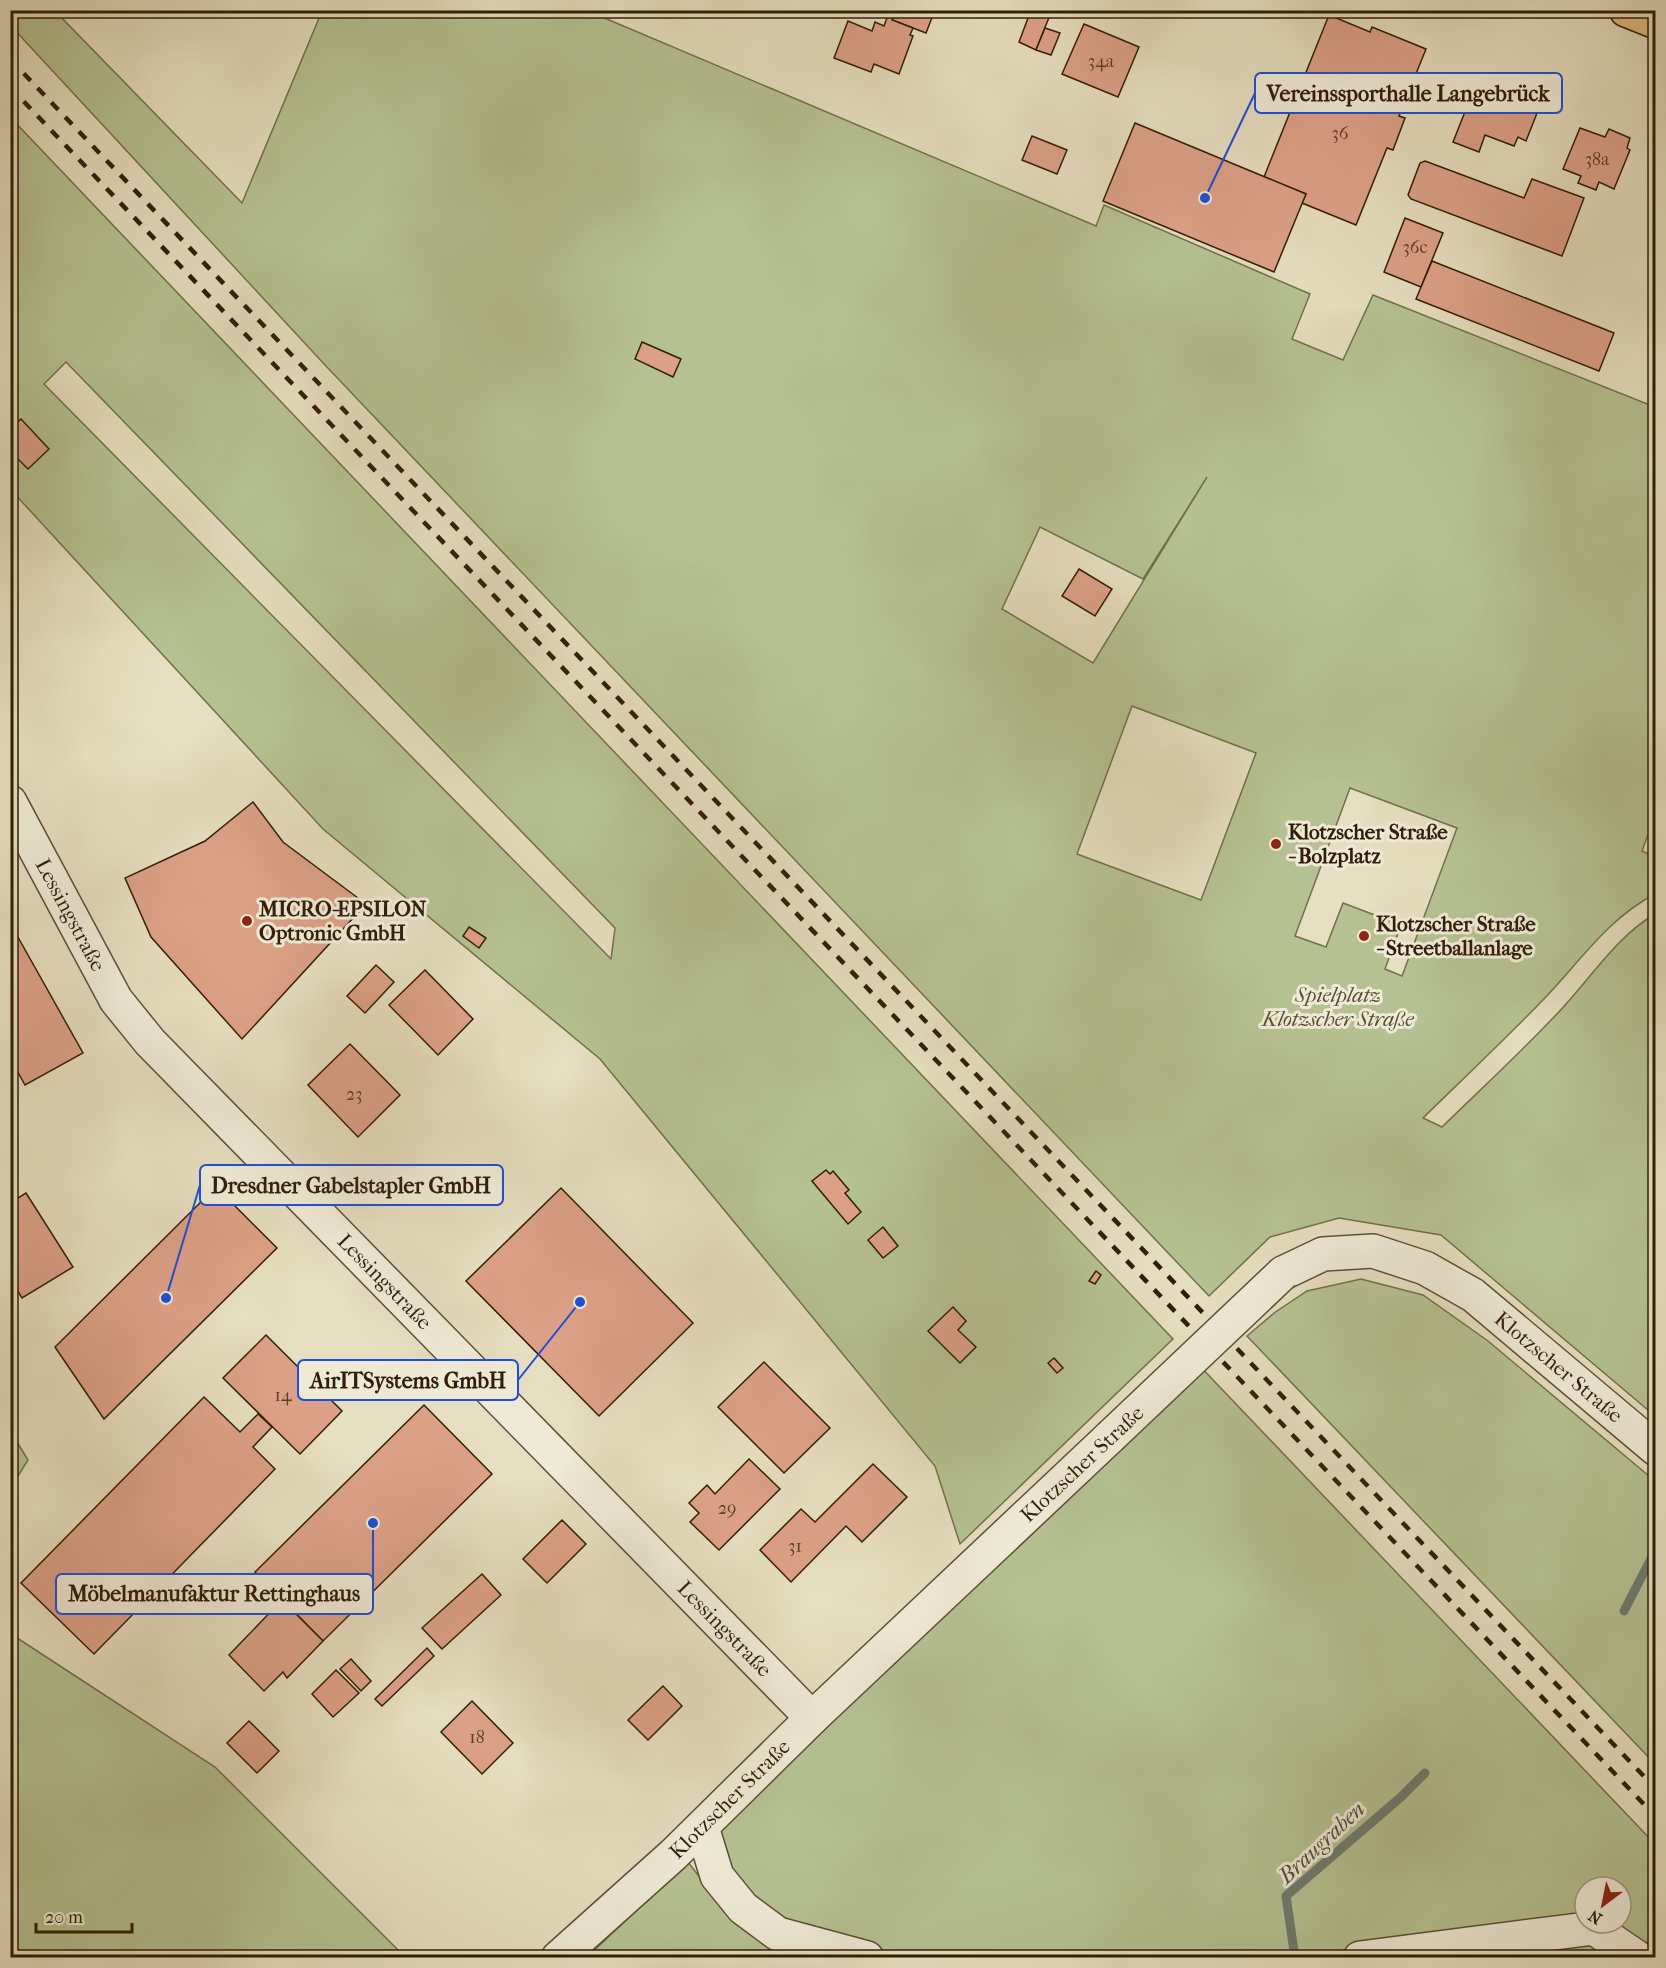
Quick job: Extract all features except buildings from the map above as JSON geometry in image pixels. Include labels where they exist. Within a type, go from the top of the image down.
[{"type":"main road","points":[[1626,10],[1656,22]]},
{"type":"street","name":"Lessingstraße","points":[[10,802],[116,1000],[150,1042],[812,1718]]},
{"type":"street","name":"Klotzscher Straße","points":[[558,1958],[702,1827],[812,1718],[1283,1274],[1323,1254],[1373,1251],[1425,1268],[1473,1295],[1656,1449]]},
{"type":"street","points":[[702,1827],[717,1876],[743,1908],[778,1934],[867,1958]]},
{"type":"street","points":[[1360,1958],[1594,1928],[1638,1958]]},
{"type":"green space","name":"Spielplatz Klotzscher Straße","points":[[11,11],[55,11],[242,203],[322,11],[588,11],[1096,226],[1104,205],[1310,294],[1292,339],[1343,360],[1373,295],[1655,407],[1656,813],[1642,851],[1655,857],[1655,894],[1638,904],[1608,929],[1542,1001],[1423,1118],[1442,1127],[1565,1005],[1614,948],[1640,924],[1655,914],[1655,1416],[1441,1235],[1339,1218],[1270,1237],[1209,1296],[325,365],[11,26]],"holes":[[[1207,477],[1093,663],[1002,609],[1040,527],[1143,579]],[[1132,706],[1256,753],[1201,900],[1077,854]],[[1350,788],[1457,828],[1402,976],[1385,969],[1401,925],[1343,903],[1326,947],[1295,936]]]},
{"type":"green space","points":[[11,118],[1173,1339],[960,1544],[935,1466],[600,1059],[323,829],[11,490]],"holes":[[[66,362],[615,928],[611,959],[44,384]]]},
{"type":"green space","points":[[1361,1279],[1423,1295],[1488,1341],[1655,1481],[1655,1764],[1247,1336],[1274,1313],[1307,1291]]},
{"type":"green space","points":[[1196,1362],[1655,1844],[1655,1933],[1636,1955],[1638,1958],[869,1957],[743,1907],[706,1829]]},
{"type":"green space","points":[[11,1432],[28,1460],[10,1487]]},
{"type":"green space","points":[[11,1634],[215,1767],[405,1957],[11,1957]]},
{"type":"green space","points":[[688,1862],[724,1909],[819,1958],[586,1958]]},
{"type":"waterway","name":"Braugraben","points":[[1624,1611],[1656,1549]]},
{"type":"waterway","name":"Braugraben","points":[[1295,1958],[1286,1896],[1401,1797],[1425,1773]]},
{"type":"railway","points":[[10,59],[1656,1789]]},
{"type":"railway","points":[[10,87],[1656,1817]]},
{"type":"place","name":"Vereinssporthalle Langebrück","points":[[1205,198]]},
{"type":"place","name":"Klotzscher Straße - Bolzplatz","points":[[1276,844]]},
{"type":"place","name":"MICRO-EPSILON Optronic GmbH","points":[[247,921]]},
{"type":"place","name":"Klotzscher Straße - Streetballanlage","points":[[1364,936]]},
{"type":"place","name":"Dresdner Gabelstapler GmbH","points":[[166,1298]]},
{"type":"place","name":"AirITSystems GmbH","points":[[580,1302]]},
{"type":"place","name":"Möbelmanufaktur Rettinghaus","points":[[373,1523]]}]
